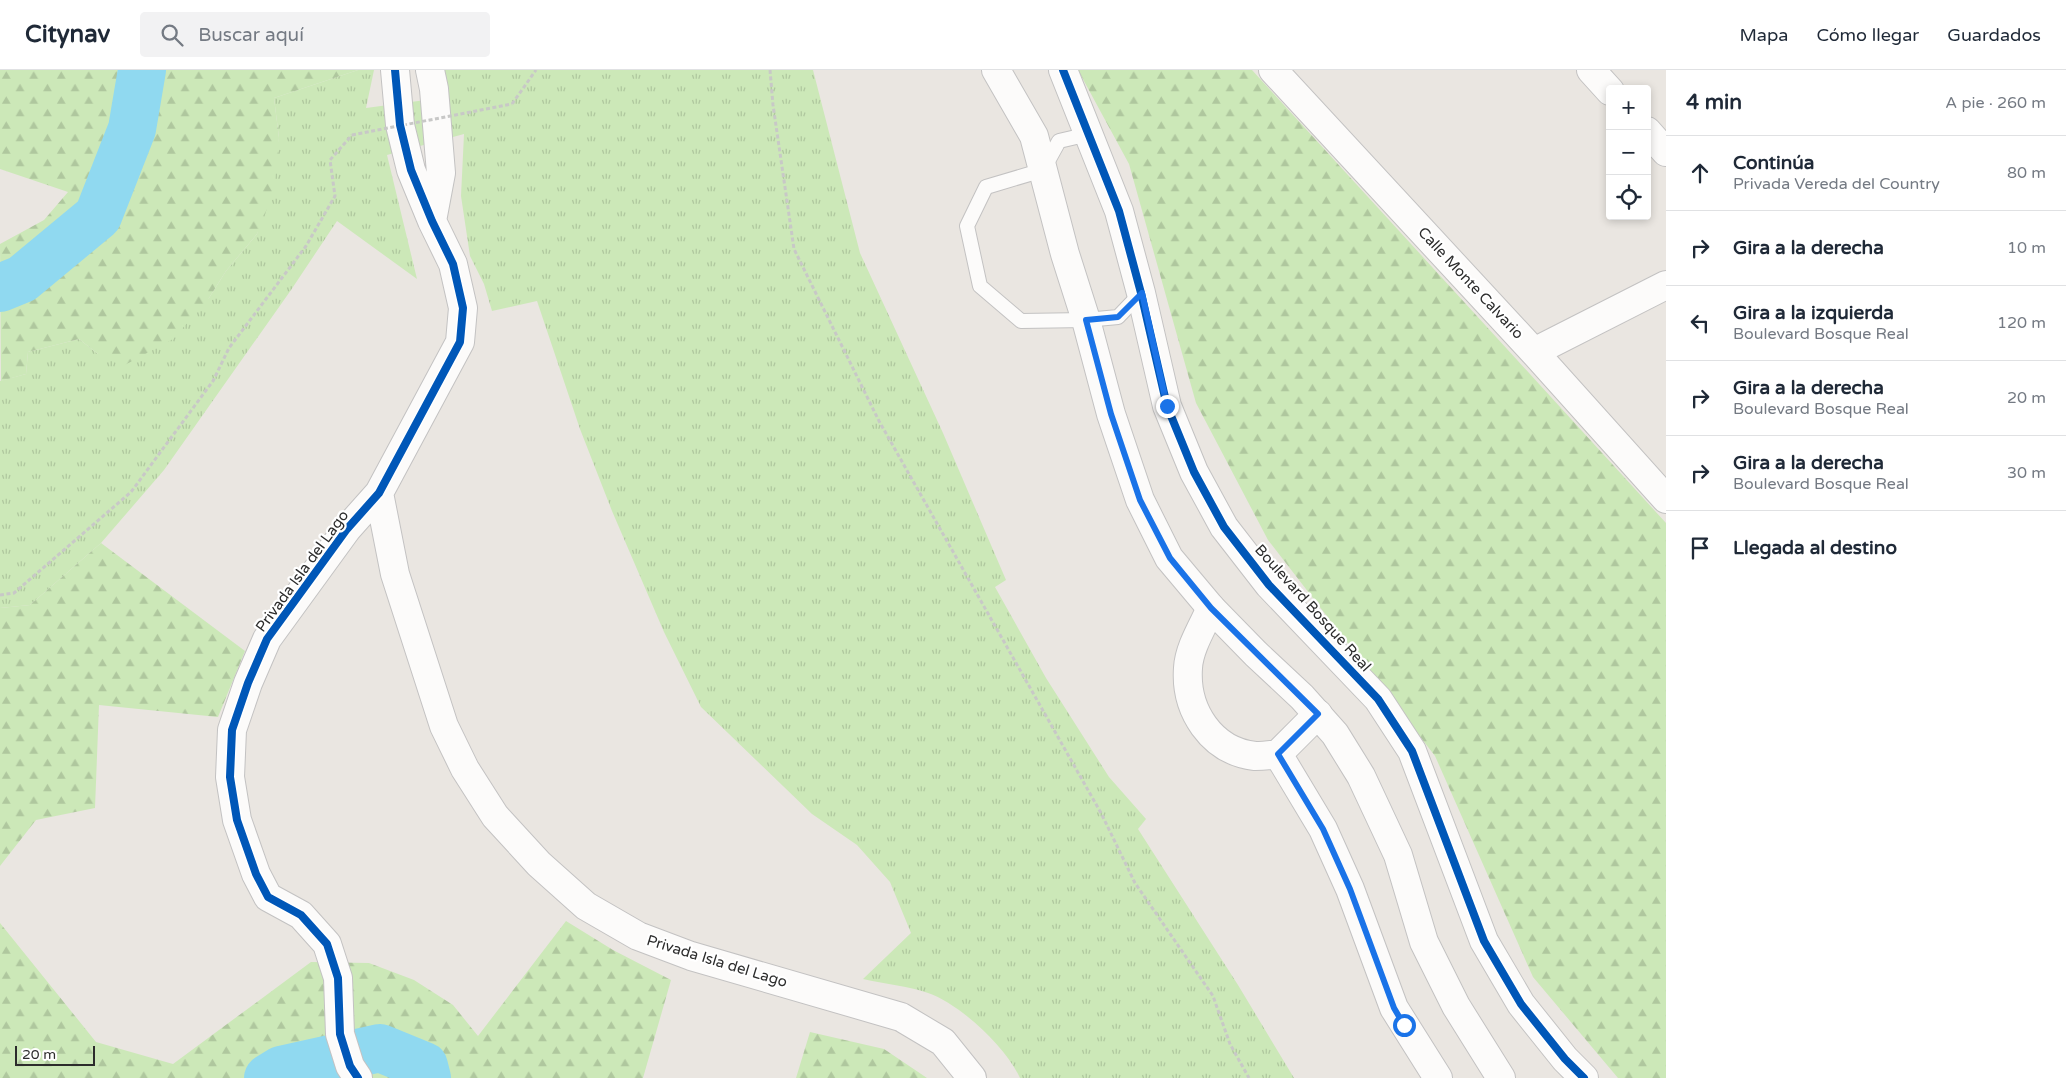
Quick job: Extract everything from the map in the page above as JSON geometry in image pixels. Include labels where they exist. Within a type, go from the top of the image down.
[{"type":"street","name":"Privada Isla del Lago","points":[[354,1072],[340,1034],[338,978],[328,944],[302,915],[268,897],[256,874],[236,820],[230,776],[232,730],[248,683],[267,640],[347,529],[379,494],[460,342],[463,308],[453,264],[432,221],[411,170],[400,125],[395,70]]},
{"type":"street","points":[[430,70],[434,89],[441,173],[432,221]]},
{"type":"street","points":[[996,70],[1034,136],[1065,254],[1086,320],[1111,414],[1140,500],[1170,558],[1211,608],[1318,714],[1335,734],[1362,776],[1398,855],[1424,942],[1456,1006],[1501,1078]]},
{"type":"street","name":"Boulevard Bosque Real","points":[[1063,70],[1119,211],[1142,293],[1167,406],[1194,472],[1224,527],[1269,585],[1378,699],[1412,751],[1484,941],[1521,1004],[1565,1059],[1584,1078]]},
{"type":"street","name":"Calle Monte Calvario","points":[[1273,70],[1534,352],[1666,498]]},
{"type":"street","points":[[1591,70],[1606,86]]},
{"type":"street","points":[[1651,135],[1666,152]]},
{"type":"street","points":[[1534,352],[1666,285]]},
{"type":"street","name":"Privada Isla del Lago","points":[[379,494],[396,574],[444,726],[465,769],[495,816],[539,864],[586,906],[638,936],[692,956],[901,1017],[943,1042],[972,1078]]},
{"type":"street","points":[[1211,608],[1194,646],[1188,667],[1189,696],[1196,715],[1211,735],[1233,750],[1255,756],[1278,754],[1318,714]]},
{"type":"street","points":[[1278,754],[1323,829],[1350,889],[1394,1008],[1438,1078]]},
{"type":"lane","points":[[1089,134],[1059,141],[1043,170],[986,187],[967,226],[980,286],[1021,320],[1086,320],[1118,317],[1142,293]]},
{"type":"path","points":[[0,595],[14,593],[131,492],[213,381],[229,348],[306,246],[335,196],[330,160],[352,135],[512,104],[536,70]]},
{"type":"path","points":[[770,70],[773,105],[794,249],[879,421],[1101,813],[1135,883],[1213,996],[1230,1044],[1249,1078]]},
{"type":"green space","points":[[0,70],[358,70],[274,98],[279,138],[274,191],[257,234],[226,271],[209,298],[173,339],[123,366],[98,354],[79,339],[28,352],[26,374],[1,381],[0,244],[44,220],[68,192],[0,169]]},
{"type":"green space","points":[[358,70],[374,70],[366,108],[448,97],[442,70],[813,70],[860,253],[943,433],[1006,580],[995,587],[1046,678],[1109,777],[1146,819],[1138,829],[1238,985],[1294,1078],[1020,1078],[993,1040],[954,1007],[928,993],[863,979],[911,933],[890,882],[857,845],[812,814],[701,707],[664,632],[612,511],[580,429],[537,301],[492,311],[484,284],[470,256],[461,196],[464,134],[387,155],[417,279],[337,221],[291,290],[164,470],[101,543],[30,605],[0,608],[0,381],[26,374],[28,352],[79,339],[98,354],[209,298],[226,271],[257,234],[279,138],[274,98]]},
{"type":"green space","points":[[1078,70],[1252,70],[1666,523],[1666,1078],[1618,1078],[1533,977],[1435,756],[1268,540],[1196,403],[1129,164]]},
{"type":"green space","points":[[101,543],[245,651],[218,717],[99,705],[95,808],[36,820],[0,866],[0,608],[30,605]]},
{"type":"green space","points":[[566,921],[613,950],[671,980],[643,1078],[0,1078],[0,923],[96,1042],[173,1064],[311,962],[369,963],[414,980],[453,1005],[478,1036]]},
{"type":"green space","points":[[810,1032],[884,1049],[927,1078],[796,1078]]},
{"type":"waterway","points":[[0,288],[22,279],[98,216],[132,129],[142,70]]},
{"type":"waterway","points":[[268,1078],[281,1070],[380,1048],[424,1066],[427,1078]]},
{"type":"cycle path","points":[[358,1078],[350,1066],[340,1034],[338,978],[327,944],[301,915],[268,897],[256,874],[237,820],[230,777],[232,730],[248,683],[267,639],[347,529],[379,493],[460,342],[463,308],[453,264],[432,221],[411,170],[400,125],[395,70]]},
{"type":"cycle path","points":[[1063,70],[1119,211],[1141,293],[1167,406],[1194,472],[1224,527],[1269,585],[1378,699],[1412,751],[1484,941],[1521,1004],[1565,1059],[1584,1078]]},
{"type":"route","points":[[1167,406],[1142,293],[1118,317],[1086,320],[1111,414],[1140,500],[1170,558],[1211,608],[1318,714],[1278,754],[1323,829],[1350,889],[1394,1008],[1404,1025]]}]
